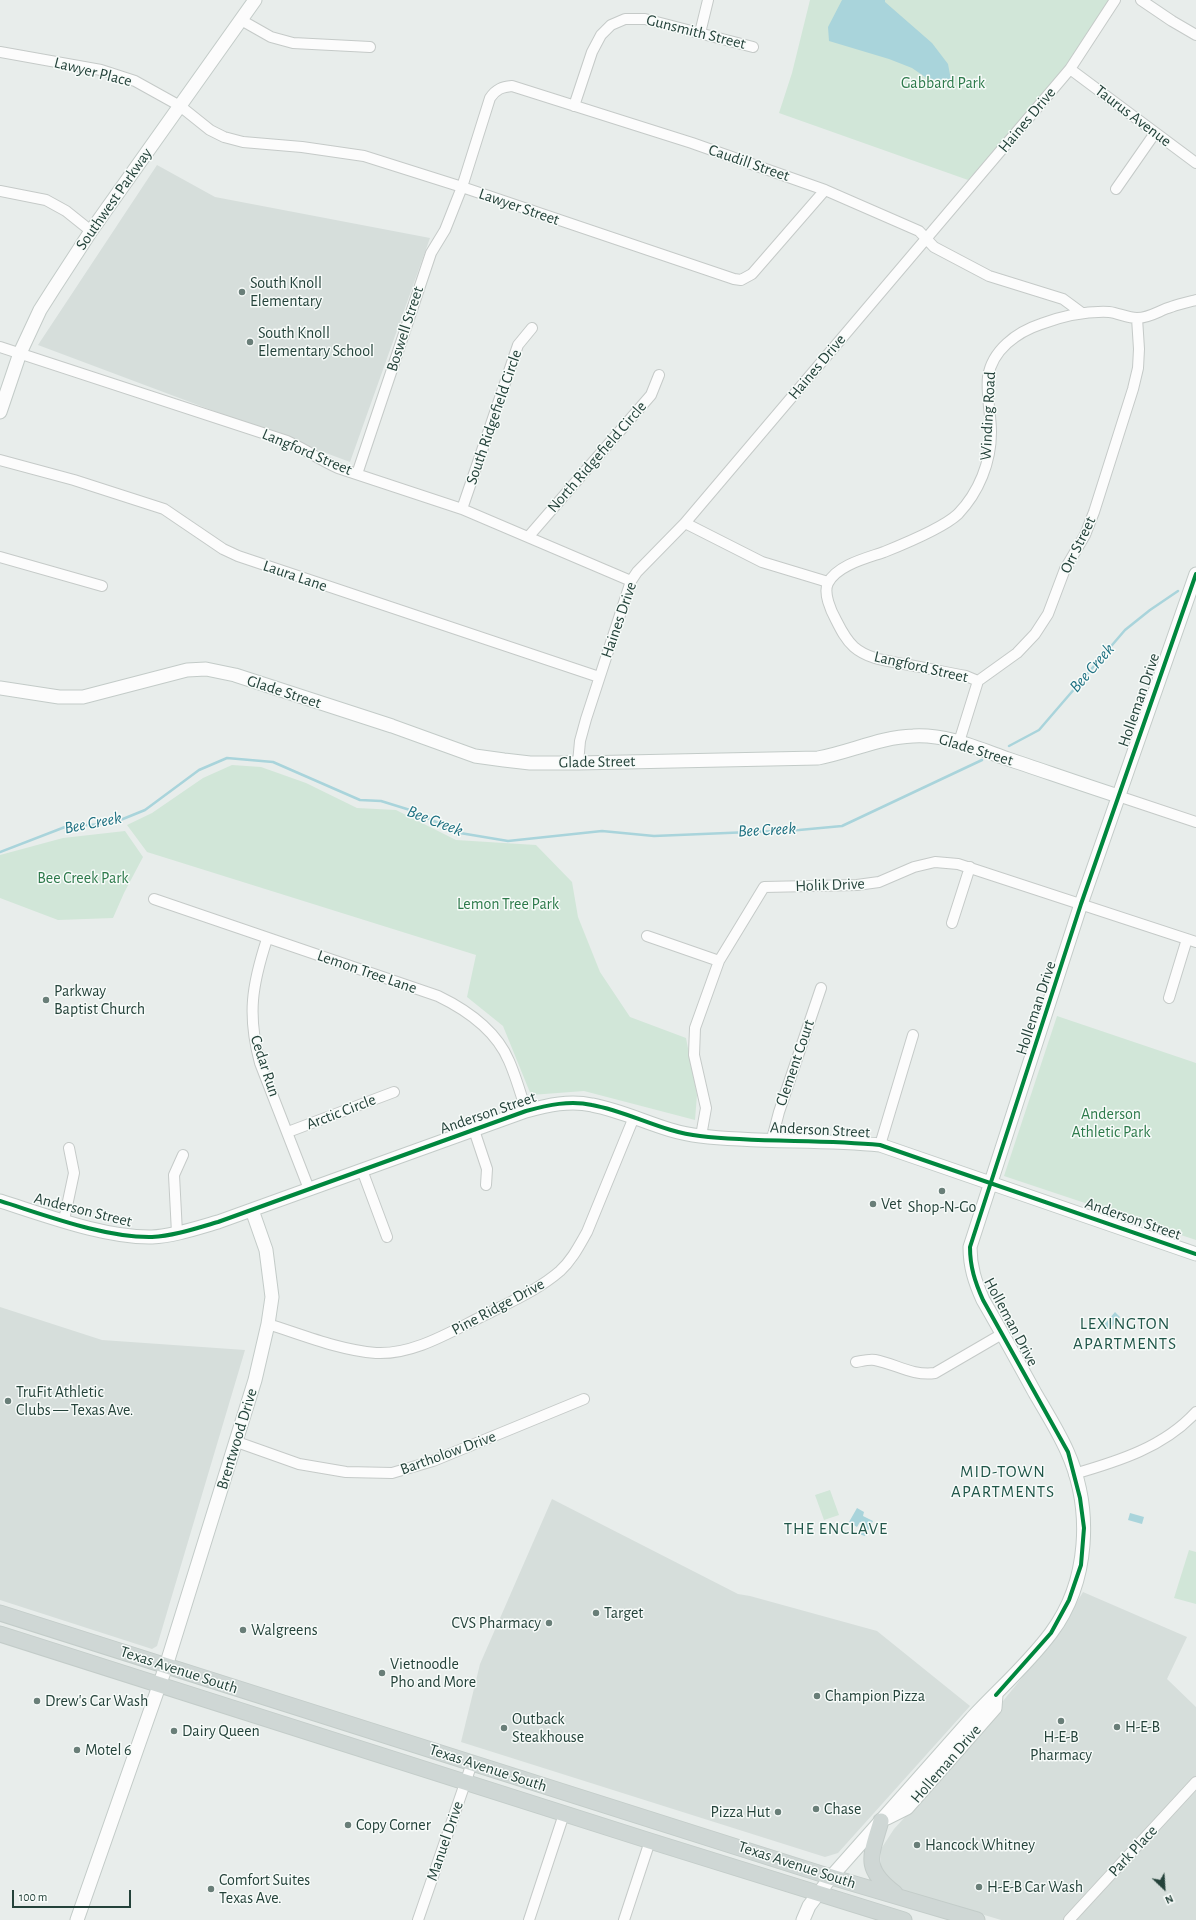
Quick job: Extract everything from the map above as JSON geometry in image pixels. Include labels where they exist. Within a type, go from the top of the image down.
[{"type":"main road","name":"Texas Avenue South","points":[[0,1613],[831,1877],[977,1920]]},
{"type":"main road","name":"Texas Avenue South","points":[[0,1634],[564,1814],[904,1920]]},
{"type":"main road","points":[[881,1821],[872,1852],[872,1868],[882,1883],[901,1897]]},
{"type":"street","name":"Southwest Parkway","points":[[0,412],[20,353],[40,310],[91,231],[255,0]]},
{"type":"street","points":[[700,33],[708,0]]},
{"type":"street","name":"Haines Drive","points":[[578,763],[580,741],[599,678],[631,581],[637,572],[685,522],[1070,69],[1115,0]]},
{"type":"street","points":[[1141,0],[1196,35]]},
{"type":"street","name":"Gunsmith Street","points":[[574,106],[592,52],[601,34],[611,25],[625,19],[638,18],[753,47]]},
{"type":"street","points":[[241,20],[271,37],[293,43],[370,47]]},
{"type":"street","name":"Lawyer Place","points":[[0,52],[101,70],[135,82],[180,106]]},
{"type":"street","name":"Taurus Avenue","points":[[1070,69],[1196,163]]},
{"type":"street","name":"Caudill Street","points":[[462,187],[490,98],[494,92],[500,88],[512,86],[692,143],[825,190],[919,231],[934,247],[989,276],[1063,299],[1082,313]]},
{"type":"street","name":"Lawyer Street","points":[[180,106],[210,130],[224,137],[243,142],[302,147],[364,156],[462,187],[728,278],[741,280],[752,274],[825,190]]},
{"type":"street","points":[[1116,189],[1155,133]]},
{"type":"street","name":"Boswell Street","points":[[357,474],[431,253],[445,230],[462,187]]},
{"type":"street","points":[[0,190],[46,200],[66,211],[91,231]]},
{"type":"street","name":"Winding Road","points":[[828,582],[834,575],[851,563],[909,541],[950,520],[958,514],[974,494],[985,469],[990,438],[988,388],[991,365],[1003,347],[1022,332],[1041,324],[1082,313],[1109,312],[1137,318],[1150,316],[1170,307],[1196,300]]},
{"type":"street","name":"Orr Street","points":[[978,681],[1017,653],[1041,625],[1048,614],[1065,569],[1084,535],[1094,512],[1133,389],[1138,356],[1137,318]]},
{"type":"street","name":"South Ridgefield Circle","points":[[462,509],[518,345],[532,328]]},
{"type":"street","name":"Langford Street","points":[[0,346],[287,441],[304,448],[321,460],[338,468],[462,509],[529,536],[631,581]]},
{"type":"street","name":"North Ridgefield Circle","points":[[529,536],[651,395],[659,375]]},
{"type":"street","name":"Laura Lane","points":[[0,460],[74,480],[164,509],[223,549],[238,556],[599,678]]},
{"type":"street","points":[[685,522],[762,562],[828,582]]},
{"type":"street","points":[[0,557],[102,586]]},
{"type":"street","name":"Holleman Drive","points":[[803,1920],[809,1906],[831,1877],[972,1718],[996,1696],[1051,1633],[1069,1600],[1081,1565],[1084,1528],[1080,1498],[1074,1474],[1064,1446],[975,1283],[970,1262],[970,1247],[992,1183],[1081,904],[1196,574]]},
{"type":"street","name":"Langford Street","points":[[828,582],[826,589],[835,618],[847,640],[855,648],[866,655],[883,661],[966,676],[978,681]]},
{"type":"street","name":"Glade Street","points":[[0,688],[59,697],[83,697],[187,670],[206,669],[235,675],[392,726],[476,756],[530,763],[818,758],[842,754],[887,739],[914,736],[945,738],[1196,822]]},
{"type":"street","points":[[959,742],[978,681]]},
{"type":"street","name":"Holik Drive","points":[[701,1136],[706,1108],[694,1055],[693,1039],[698,1017],[719,961],[764,887],[868,884],[879,882],[914,867],[935,862],[970,867],[1192,941]]},
{"type":"street","points":[[952,922],[970,867]]},
{"type":"street","name":"Lemon Tree Lane","points":[[154,898],[438,996],[459,1006],[478,1021],[499,1042],[509,1061],[526,1111]]},
{"type":"street","points":[[646,936],[719,961]]},
{"type":"street","name":"Cedar Run","points":[[267,938],[254,986],[251,1012],[253,1031],[260,1063],[309,1189]]},
{"type":"street","points":[[1169,998],[1192,941]]},
{"type":"street","name":"Clement Court","points":[[772,1139],[778,1112],[821,988]]},
{"type":"street","points":[[880,1145],[913,1035]]},
{"type":"street","name":"Arctic Circle","points":[[288,1132],[394,1092]]},
{"type":"street","name":"Anderson Street","points":[[0,1201],[64,1220],[131,1235],[152,1237],[177,1233],[218,1222],[526,1111],[548,1105],[567,1103],[591,1104],[670,1130],[701,1136],[836,1141],[880,1145],[969,1177],[992,1183],[1196,1254]]},
{"type":"street","name":"Pine Ridge Drive","points":[[268,1324],[346,1349],[377,1353],[393,1352],[430,1342],[548,1282],[560,1271],[578,1249],[587,1232],[634,1117]]},
{"type":"street","points":[[474,1130],[487,1169],[486,1185]]},
{"type":"street","points":[[64,1220],[74,1173],[70,1148]]},
{"type":"street","points":[[177,1233],[174,1175],[182,1155]]},
{"type":"street","points":[[362,1170],[387,1237]]},
{"type":"street","name":"Brentwood Drive","points":[[77,1920],[166,1666],[237,1442],[255,1380],[268,1324],[272,1296],[270,1271],[264,1239],[252,1210]]},
{"type":"street","points":[[856,1362],[874,1359],[916,1374],[923,1375],[935,1373],[1002,1334]]},
{"type":"street","name":"Bartholow Drive","points":[[237,1442],[299,1464],[346,1472],[392,1473],[448,1455],[584,1399]]},
{"type":"street","points":[[1074,1474],[1112,1463],[1140,1452],[1186,1424],[1196,1412]]},
{"type":"street","name":"Holleman Drive","points":[[881,1821],[907,1808],[994,1708],[996,1696]]},
{"type":"street","points":[[907,1808],[907,1802],[921,1786],[921,1776],[933,1772],[944,1760],[958,1750],[960,1742],[970,1729],[972,1718]]},
{"type":"street","name":"Manuel Drive","points":[[418,1920],[472,1762]]},
{"type":"street","name":"Park Place","points":[[1069,1920],[1196,1782]]},
{"type":"street","points":[[529,1920],[564,1814]]},
{"type":"street","points":[[624,1920],[650,1841]]},
{"type":"shaded area","name":"South Knoll Elementary","points":[[157,165],[215,197],[430,238],[350,462],[38,345]]},
{"type":"shaded area","points":[[0,1307],[102,1340],[245,1350],[157,1646],[152,1649],[0,1600]]},
{"type":"shaded area","points":[[552,1499],[738,1594],[877,1631],[970,1706],[838,1853],[825,1857],[461,1742],[480,1664]]},
{"type":"shaded area","points":[[1083,1592],[1187,1637],[1167,1679],[1196,1707],[1196,1920],[1001,1920],[898,1889],[881,1868],[881,1849],[894,1829],[940,1779],[1058,1633]]},
{"type":"green space","name":"Gabbard Park","points":[[810,0],[1115,0],[1070,69],[968,180],[779,113],[792,73]]},
{"type":"green space","name":"Lemon Tree Park","points":[[232,765],[261,767],[306,783],[357,808],[396,810],[456,840],[536,845],[572,882],[578,917],[600,972],[630,1017],[686,1038],[697,1095],[695,1120],[584,1091],[531,1095],[503,1026],[467,997],[476,955],[147,852],[127,825],[152,813],[203,778]]},
{"type":"green space","name":"Bee Creek Park","points":[[125,831],[143,857],[113,918],[58,920],[0,898],[0,855],[63,838]]},
{"type":"green space","name":"Anderson Athletic Park","points":[[1057,1016],[1196,1063],[1196,1240],[1004,1176]]},
{"type":"green space","points":[[830,1490],[839,1515],[824,1520],[815,1495]]},
{"type":"green space","points":[[1189,1550],[1196,1552],[1196,1604],[1174,1598]]},
{"type":"water","points":[[842,0],[885,0],[885,2],[932,43],[948,64],[951,80],[945,82],[931,81],[912,68],[889,59],[829,41],[828,27]]},
{"type":"water","points":[[1115,1312],[1120,1317],[1109,1330],[1104,1325]]},
{"type":"water","points":[[857,1508],[864,1512],[863,1516],[873,1521],[865,1536],[859,1534],[864,1523],[860,1522],[857,1527],[849,1522]]},
{"type":"water","points":[[1130,1513],[1144,1517],[1142,1524],[1128,1520]]},
{"type":"waterway","name":"Bee Creek","points":[[1009,746],[1039,730],[1125,630],[1150,610],[1178,591]]},
{"type":"waterway","name":"Bee Creek","points":[[0,852],[65,827],[113,823],[145,810],[199,770],[227,758],[273,762],[360,800],[381,801],[410,810],[460,833],[508,841],[602,831],[654,836],[799,830],[842,826],[982,760]]},
{"type":"cycle path","points":[[996,1695],[1051,1633],[1069,1600],[1081,1565],[1084,1528],[1080,1498],[1068,1452],[983,1300],[974,1274],[970,1247],[1081,904],[1196,574]]},
{"type":"cycle path","points":[[0,1201],[95,1230],[134,1236],[152,1237],[169,1235],[218,1222],[526,1111],[551,1105],[576,1103],[606,1108],[672,1130],[700,1136],[745,1140],[835,1142],[880,1145],[1196,1254]]},
{"type":"place","name":"South Knoll Elementary","points":[[242,292]]},
{"type":"place","name":"South Knoll Elementary School","points":[[250,342]]},
{"type":"place","name":"Parkway Baptist Church","points":[[46,1000]]},
{"type":"place","name":"Shop-N-Go","points":[[942,1191]]},
{"type":"place","name":"Vet","points":[[873,1204]]},
{"type":"place","name":"TruFit Athletic Clubs — Texas Ave.","points":[[8,1401]]},
{"type":"place","name":"Target","points":[[596,1613]]},
{"type":"place","name":"CVS Pharmacy","points":[[549,1623]]},
{"type":"place","name":"Walgreens","points":[[243,1630]]},
{"type":"place","name":"Vietnoodle Pho and More","points":[[382,1673]]},
{"type":"place","name":"Champion Pizza","points":[[817,1696]]},
{"type":"place","name":"Drew's Car Wash","points":[[37,1701]]},
{"type":"place","name":"H-E-B Pharmacy","points":[[1061,1721]]},
{"type":"place","name":"H-E-B","points":[[1117,1727]]},
{"type":"place","name":"Outback Steakhouse","points":[[504,1728]]},
{"type":"place","name":"Dairy Queen","points":[[174,1731]]},
{"type":"place","name":"Motel 6","points":[[77,1750]]},
{"type":"place","name":"Chase","points":[[816,1809]]},
{"type":"place","name":"Pizza Hut","points":[[778,1812]]},
{"type":"place","name":"Copy Corner","points":[[348,1825]]},
{"type":"place","name":"Hancock Whitney","points":[[917,1845]]},
{"type":"place","name":"H-E-B Car Wash","points":[[979,1887]]},
{"type":"place","name":"Comfort Suites Texas Ave.","points":[[211,1889]]},
{"type":"district","name":"LEXINGTON APARTMENTS","points":[[1125,1334]]},
{"type":"district","name":"MID-TOWN APARTMENTS","points":[[1003,1482]]},
{"type":"district","name":"THE ENCLAVE","points":[[836,1529]]}]
